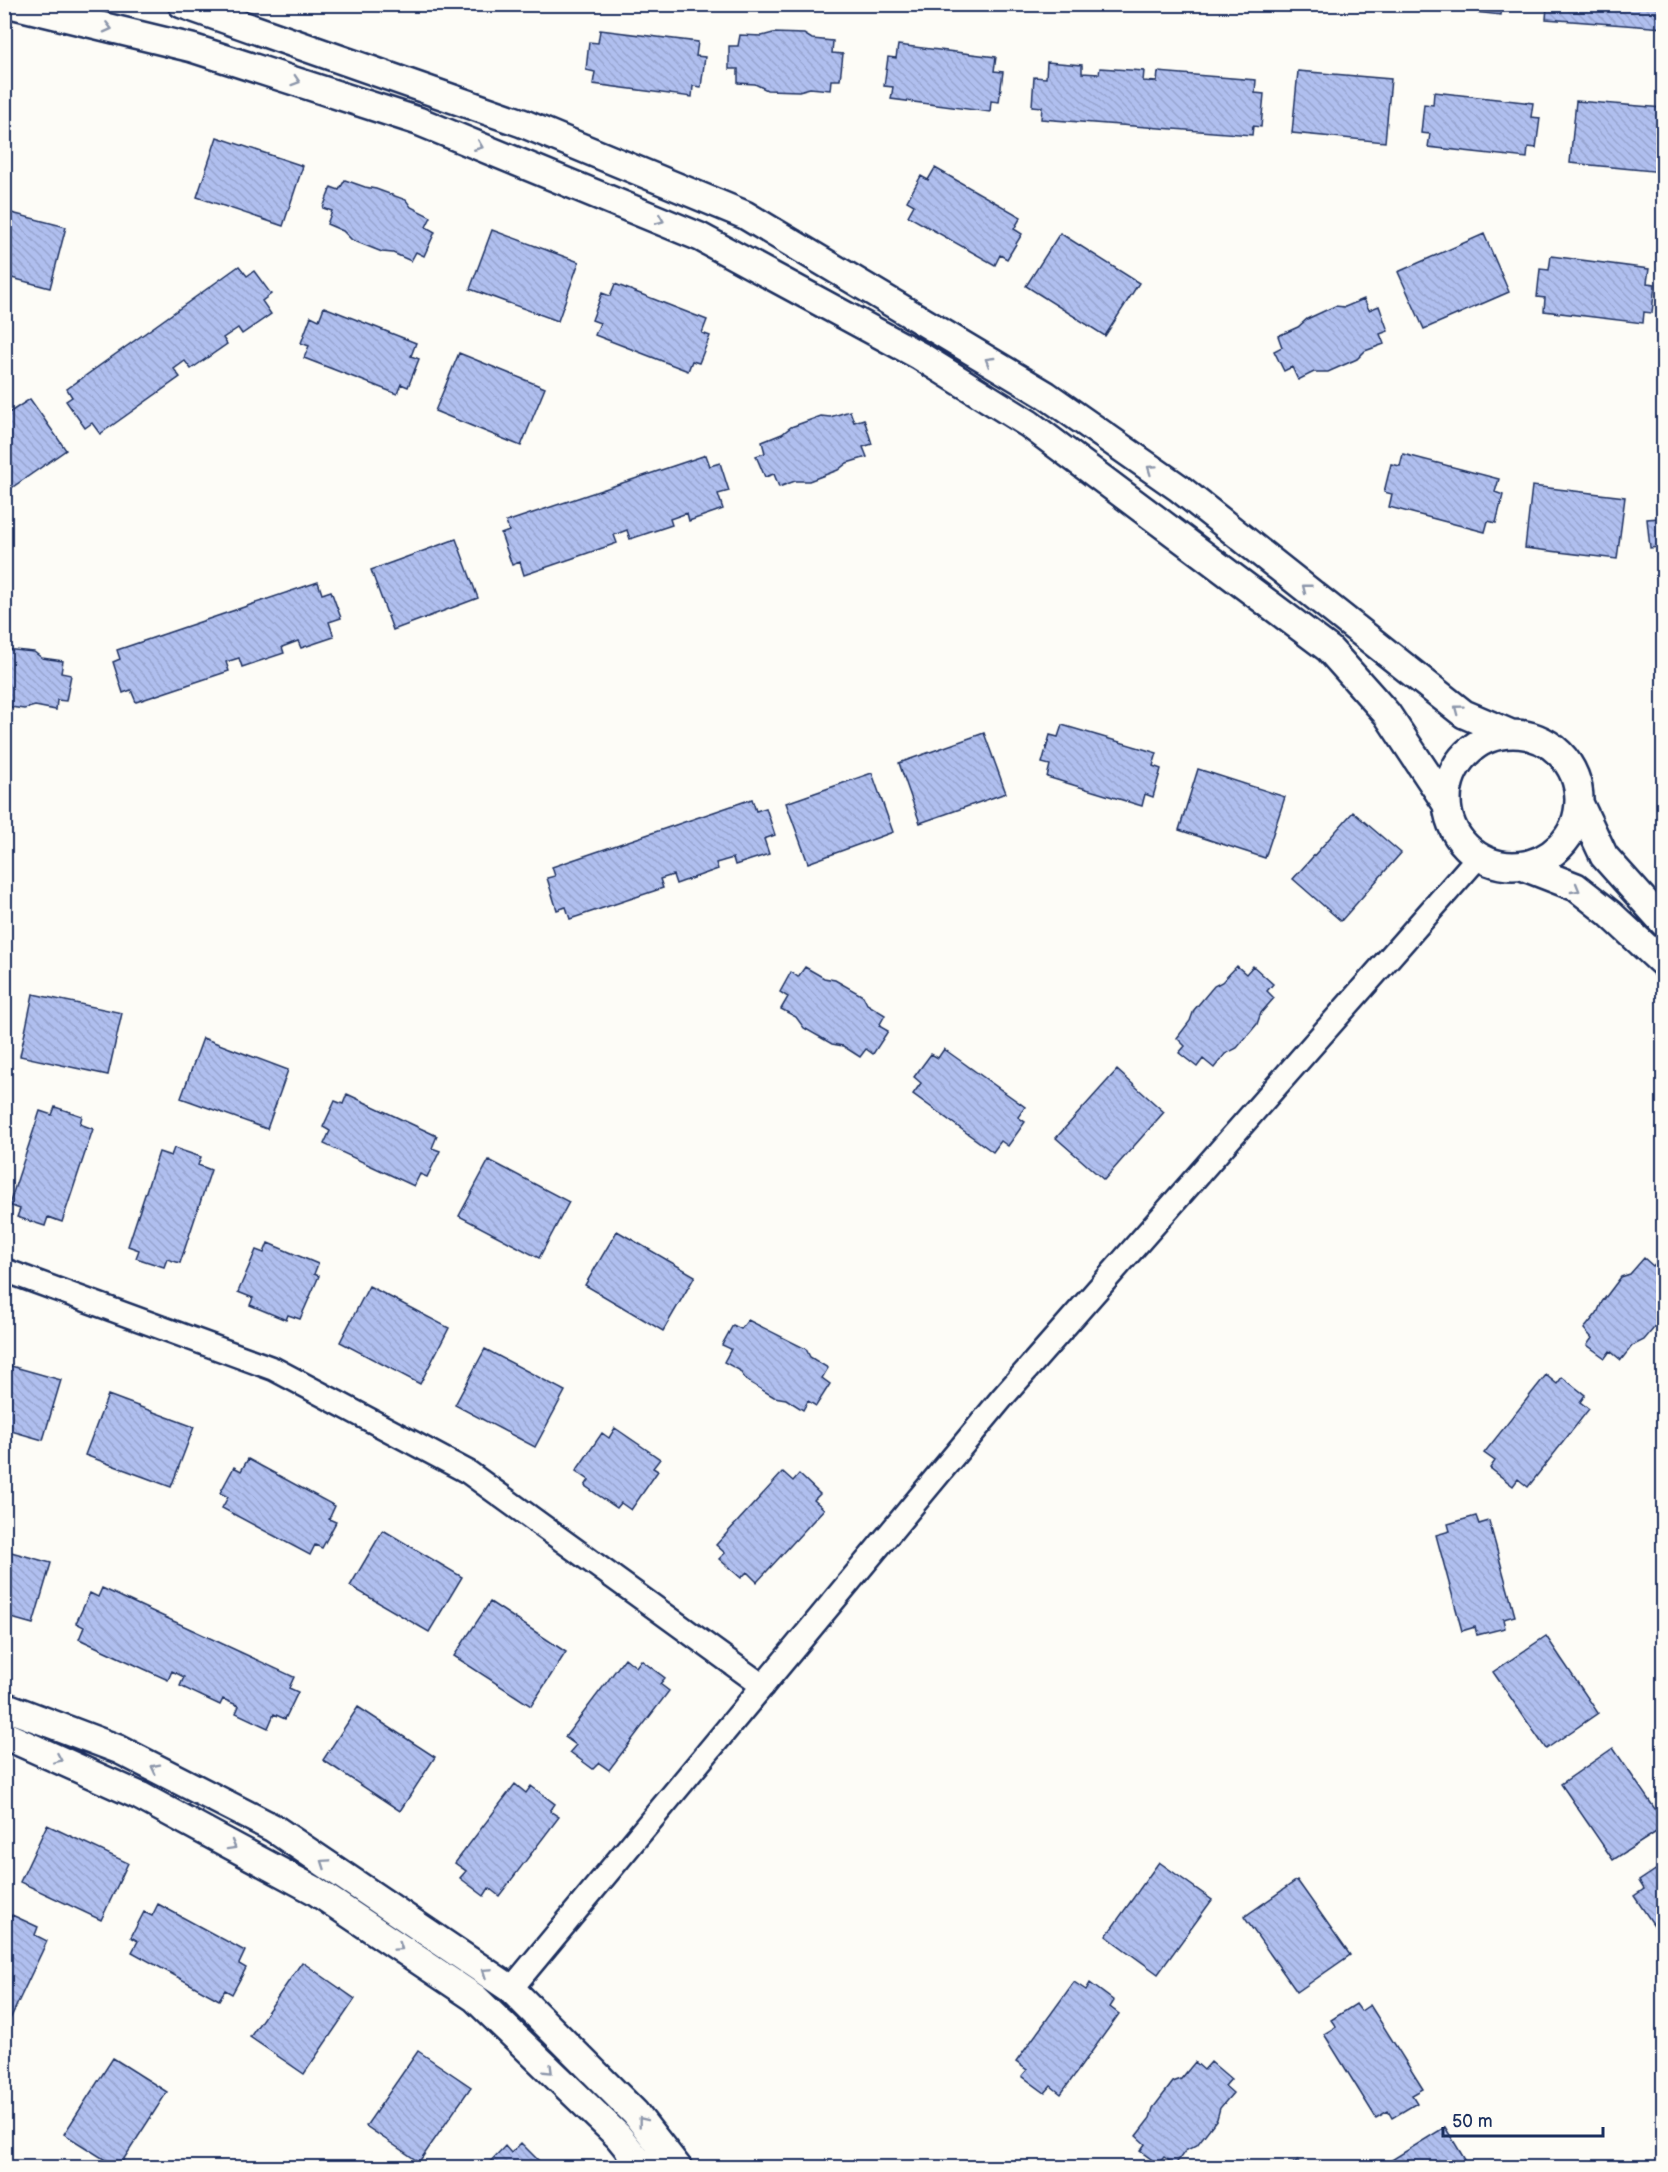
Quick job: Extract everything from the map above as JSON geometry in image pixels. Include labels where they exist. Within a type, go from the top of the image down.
[{"type":"street","points":[[10,4],[192,48],[418,121],[700,237],[920,356],[1029,424],[1329,649],[1387,714],[1446,803]]},
{"type":"street","points":[[182,4],[522,123],[745,216],[1046,394],[1179,488],[1464,714],[1511,734]]},
{"type":"street","points":[[1664,923],[1604,856],[1580,805],[1577,782],[1568,762],[1551,746],[1532,736],[1511,734],[1490,738],[1472,748],[1457,763],[1449,782],[1446,803],[1450,824],[1461,842],[1478,857],[1499,865],[1522,867],[1575,886],[1609,913],[1664,964]]},
{"type":"street","points":[[1522,867],[1544,860],[1562,846],[1574,827],[1580,805]]},
{"type":"street","points":[[511,1989],[1002,1398],[1478,857]]},
{"type":"street","points":[[4,1270],[274,1369],[468,1472],[763,1686]]},
{"type":"street","points":[[4,1706],[118,1749],[273,1828],[511,1989],[635,2113],[678,2168]]},
{"type":"street","points":[[4,1735],[140,1796],[314,1890],[475,1998],[618,2136],[644,2168]]},
{"type":"building","points":[[1403,4],[1502,4],[1501,15]]},
{"type":"building","points":[[1537,4],[1664,4],[1664,28],[1546,19],[1547,7],[1537,6]]},
{"type":"building","points":[[600,30],[698,42],[696,56],[705,57],[701,87],[693,86],[692,97],[593,84],[595,72],[586,70],[589,42],[598,43]]},
{"type":"building","points":[[773,33],[804,34],[812,39],[833,41],[832,53],[843,54],[840,80],[831,80],[830,90],[810,88],[799,91],[767,90],[755,84],[738,83],[738,69],[729,69],[729,46],[738,46],[740,35],[762,36]]},
{"type":"building","points":[[898,45],[996,57],[994,71],[1003,72],[999,102],[991,101],[990,112],[891,99],[893,87],[884,86],[888,57],[896,58]]},
{"type":"building","points":[[1047,62],[1082,65],[1082,73],[1099,74],[1100,68],[1144,71],[1143,81],[1157,82],[1158,72],[1256,80],[1255,93],[1264,94],[1261,127],[1253,126],[1252,135],[1041,119],[1042,107],[1032,106],[1034,77],[1046,78]]},
{"type":"building","points":[[1298,71],[1391,79],[1385,142],[1292,133]]},
{"type":"building","points":[[1434,92],[1533,103],[1531,117],[1540,118],[1536,148],[1528,147],[1527,158],[1428,147],[1430,134],[1421,133],[1424,104],[1433,105]]},
{"type":"building","points":[[1576,101],[1664,108],[1663,172],[1570,163]]},
{"type":"building","points":[[217,137],[303,166],[283,226],[197,197]]},
{"type":"building","points":[[935,168],[1021,217],[1014,229],[1022,234],[1007,259],[1000,255],[995,265],[908,216],[914,205],[907,201],[921,176],[928,180]]},
{"type":"building","points":[[345,180],[406,200],[411,207],[431,217],[426,227],[435,232],[424,256],[416,252],[411,261],[393,253],[382,252],[352,240],[343,231],[327,224],[332,211],[323,208],[331,187],[339,190]]},
{"type":"building","points":[[4,211],[66,227],[50,288],[4,276]]},
{"type":"building","points":[[492,230],[579,262],[558,321],[470,289]]},
{"type":"building","points":[[1060,233],[1139,283],[1105,336],[1026,286]]},
{"type":"building","points":[[1484,234],[1509,292],[1424,329],[1398,272]]},
{"type":"building","points":[[1551,256],[1649,269],[1647,283],[1655,284],[1652,313],[1644,312],[1643,323],[1544,311],[1545,298],[1537,297],[1540,269],[1549,270]]},
{"type":"building","points":[[239,266],[247,276],[254,271],[271,294],[262,301],[271,314],[242,334],[238,328],[223,338],[227,344],[191,369],[185,361],[174,369],[180,377],[100,434],[92,423],[85,428],[66,401],[72,397],[67,389]]},
{"type":"building","points":[[615,284],[707,320],[702,333],[710,336],[699,363],[692,361],[688,371],[595,335],[600,323],[592,320],[602,293],[610,296]]},
{"type":"building","points":[[1364,299],[1369,310],[1379,306],[1388,331],[1380,334],[1384,344],[1365,351],[1357,359],[1328,372],[1314,372],[1298,380],[1292,367],[1284,371],[1274,351],[1282,347],[1278,336],[1335,306],[1345,307]]},
{"type":"building","points":[[324,307],[416,343],[411,356],[419,359],[408,387],[401,384],[397,394],[304,358],[309,346],[301,343],[311,316],[319,320]]},
{"type":"building","points":[[459,353],[545,388],[521,446],[435,411]]},
{"type":"building","points":[[30,399],[66,450],[4,493],[4,416]]},
{"type":"building","points":[[850,411],[854,422],[864,419],[872,444],[863,447],[867,457],[847,463],[838,470],[809,481],[795,481],[779,487],[774,474],[765,477],[756,456],[765,453],[762,442],[782,434],[791,427],[821,416],[830,417]]},
{"type":"building","points":[[1403,454],[1499,479],[1495,492],[1503,495],[1496,523],[1488,521],[1485,532],[1389,507],[1392,494],[1384,492],[1391,464],[1400,466]]},
{"type":"building","points":[[706,455],[710,466],[720,463],[729,491],[718,494],[723,509],[689,521],[687,513],[670,519],[672,525],[630,539],[627,530],[614,535],[617,543],[524,575],[520,562],[512,565],[501,534],[509,531],[506,522]]},
{"type":"building","points":[[1532,486],[1625,497],[1617,559],[1525,548]]},
{"type":"building","points":[[1664,501],[1664,558],[1661,559],[1660,547],[1650,548],[1647,519],[1659,518],[1658,502]]},
{"type":"building","points":[[456,539],[478,598],[393,630],[371,570]]},
{"type":"building","points":[[318,582],[322,594],[331,591],[341,618],[329,622],[334,637],[301,648],[298,641],[282,647],[284,653],[242,667],[239,658],[226,662],[229,671],[136,702],[131,690],[123,693],[113,662],[120,659],[117,650]]},
{"type":"building","points":[[4,649],[34,652],[42,658],[63,661],[61,673],[71,675],[66,701],[57,700],[56,710],[35,706],[24,709],[4,706]]},
{"type":"building","points":[[1062,725],[1157,753],[1153,766],[1161,769],[1153,797],[1145,794],[1142,806],[1047,777],[1050,765],[1042,763],[1050,735],[1058,737]]},
{"type":"building","points":[[984,733],[1006,793],[920,823],[899,763]]},
{"type":"building","points":[[1198,769],[1285,797],[1265,858],[1179,830]]},
{"type":"building","points":[[872,773],[893,832],[808,863],[786,803]]},
{"type":"building","points":[[752,799],[756,811],[766,808],[775,835],[764,839],[769,854],[735,865],[733,858],[716,863],[718,869],[676,884],[673,875],[660,879],[663,888],[570,919],[566,907],[557,910],[547,878],[555,876],[552,867]]},
{"type":"building","points":[[1353,812],[1401,853],[1341,921],[1293,879]]},
{"type":"building","points":[[1237,966],[1246,974],[1253,966],[1273,984],[1267,991],[1274,998],[1261,1013],[1257,1024],[1237,1048],[1225,1054],[1214,1068],[1203,1059],[1197,1067],[1179,1053],[1185,1046],[1177,1038],[1190,1021],[1194,1010],[1214,986],[1222,982]]},
{"type":"building","points":[[805,967],[863,996],[867,1004],[885,1015],[879,1026],[888,1031],[873,1054],[866,1049],[860,1057],[843,1046],[832,1044],[804,1028],[796,1017],[781,1009],[788,997],[780,992],[791,972],[798,977]]},
{"type":"building","points":[[33,994],[122,1013],[108,1075],[20,1056]]},
{"type":"building","points":[[203,1038],[288,1070],[267,1129],[181,1098]]},
{"type":"building","points":[[944,1049],[1025,1107],[1018,1117],[1025,1122],[1008,1146],[1001,1141],[993,1152],[913,1094],[921,1083],[914,1077],[931,1054],[938,1058]]},
{"type":"building","points":[[1117,1070],[1164,1112],[1104,1180],[1056,1138]]},
{"type":"building","points":[[347,1094],[437,1136],[432,1148],[440,1151],[427,1177],[420,1174],[414,1186],[324,1144],[330,1131],[323,1127],[335,1101],[343,1104]]},
{"type":"building","points":[[55,1107],[82,1116],[80,1124],[93,1129],[62,1222],[48,1217],[45,1226],[17,1217],[20,1209],[9,1205],[40,1111],[52,1115]]},
{"type":"building","points":[[174,1148],[201,1157],[198,1165],[211,1170],[180,1263],[167,1259],[164,1267],[136,1258],[139,1250],[128,1246],[159,1152],[171,1156]]},
{"type":"building","points":[[489,1160],[569,1202],[539,1258],[459,1216]]},
{"type":"building","points":[[617,1231],[695,1276],[663,1331],[585,1285]]},
{"type":"building","points":[[268,1243],[318,1264],[314,1274],[319,1276],[300,1319],[288,1315],[286,1320],[250,1305],[253,1298],[238,1292],[256,1250],[264,1253]]},
{"type":"building","points":[[1644,1258],[1653,1266],[1660,1258],[1664,1261],[1664,1316],[1644,1340],[1632,1346],[1621,1360],[1610,1351],[1605,1358],[1587,1345],[1592,1338],[1584,1329],[1621,1277],[1630,1274]]},
{"type":"building","points":[[369,1286],[449,1328],[420,1384],[340,1342]]},
{"type":"building","points":[[748,1320],[806,1349],[810,1357],[828,1368],[822,1378],[830,1384],[816,1406],[808,1401],[803,1410],[786,1399],[774,1397],[747,1381],[739,1370],[724,1362],[731,1349],[722,1345],[733,1325],[741,1329]]},
{"type":"building","points":[[485,1349],[565,1391],[535,1447],[455,1405]]},
{"type":"building","points":[[4,1364],[61,1380],[43,1440],[4,1429]]},
{"type":"building","points":[[1546,1375],[1557,1384],[1562,1377],[1585,1395],[1580,1402],[1589,1409],[1528,1487],[1518,1479],[1513,1486],[1490,1468],[1495,1461],[1484,1453]]},
{"type":"building","points":[[108,1395],[194,1427],[171,1487],[85,1455]]},
{"type":"building","points":[[615,1428],[660,1459],[653,1468],[658,1471],[631,1510],[621,1503],[617,1508],[585,1486],[589,1480],[576,1471],[602,1433],[609,1438]]},
{"type":"building","points":[[248,1459],[335,1506],[329,1519],[336,1522],[322,1548],[315,1545],[310,1555],[222,1508],[228,1497],[220,1493],[234,1467],[241,1471]]},
{"type":"building","points":[[783,1472],[793,1481],[799,1474],[820,1494],[814,1500],[824,1509],[757,1582],[747,1572],[741,1578],[719,1559],[725,1553],[716,1545]]},
{"type":"building","points":[[1476,1516],[1479,1524],[1489,1521],[1515,1616],[1503,1619],[1505,1628],[1477,1635],[1475,1627],[1462,1631],[1436,1535],[1450,1531],[1448,1524]]},
{"type":"building","points":[[383,1530],[462,1577],[429,1632],[350,1586]]},
{"type":"building","points":[[4,1550],[51,1563],[33,1624],[4,1616]]},
{"type":"building","points":[[102,1588],[294,1677],[289,1688],[298,1692],[285,1719],[274,1714],[268,1728],[236,1713],[239,1706],[223,1699],[220,1705],[180,1686],[184,1677],[172,1671],[168,1680],[79,1639],[84,1627],[76,1623],[90,1593],[98,1597]]},
{"type":"building","points":[[490,1602],[566,1652],[531,1706],[454,1656]]},
{"type":"building","points":[[1546,1636],[1598,1713],[1546,1749],[1493,1672]]},
{"type":"building","points":[[625,1658],[636,1667],[641,1660],[665,1678],[660,1684],[669,1691],[609,1770],[599,1763],[593,1769],[570,1752],[576,1745],[565,1737]]},
{"type":"building","points":[[358,1707],[435,1757],[400,1811],[323,1760]]},
{"type":"building","points":[[1613,1748],[1664,1822],[1664,1827],[1613,1860],[1561,1784]]},
{"type":"building","points":[[515,1784],[526,1793],[531,1786],[555,1804],[550,1811],[559,1817],[499,1896],[489,1888],[484,1896],[460,1878],[466,1871],[455,1863]]},
{"type":"building","points":[[47,1825],[128,1863],[101,1920],[20,1882]]},
{"type":"building","points":[[1159,1862],[1212,1900],[1158,1974],[1106,1936]]},
{"type":"building","points":[[1663,1865],[1664,1940],[1634,1896],[1644,1889],[1639,1881]]},
{"type":"building","points":[[1297,1880],[1350,1955],[1297,1992],[1244,1917]]},
{"type":"building","points":[[158,1904],[245,1951],[239,1964],[246,1968],[232,1994],[225,1990],[219,2000],[132,1952],[138,1941],[131,1937],[144,1912],[152,1916]]},
{"type":"building","points":[[12,1915],[38,1927],[35,1935],[47,1941],[5,2030],[4,1921],[8,1923]]},
{"type":"building","points":[[302,1962],[355,1999],[304,2074],[250,2037]]},
{"type":"building","points":[[1074,1982],[1086,1990],[1090,1983],[1114,2001],[1110,2007],[1119,2014],[1061,2094],[1051,2086],[1045,2093],[1022,2076],[1027,2070],[1016,2062]]},
{"type":"building","points":[[1356,2004],[1361,2011],[1370,2005],[1423,2089],[1412,2095],[1417,2103],[1392,2118],[1388,2111],[1376,2118],[1324,2034],[1336,2027],[1331,2020]]},
{"type":"building","points":[[418,2051],[471,2087],[419,2162],[366,2126]]},
{"type":"building","points":[[113,2058],[167,2092],[118,2168],[64,2134]]},
{"type":"building","points":[[1195,2062],[1204,2070],[1211,2062],[1231,2079],[1225,2086],[1233,2093],[1220,2108],[1217,2119],[1197,2145],[1185,2151],[1175,2165],[1164,2157],[1158,2164],[1140,2151],[1145,2144],[1136,2136],[1150,2118],[1153,2108],[1173,2082],[1181,2079]]},
{"type":"building","points":[[1445,2127],[1470,2168],[1394,2168],[1390,2161]]},
{"type":"building","points":[[521,2143],[546,2168],[485,2167],[505,2146],[511,2153]]},
{"type":"building","points":[[1298,2160],[1302,2168],[1286,2168]]}]
